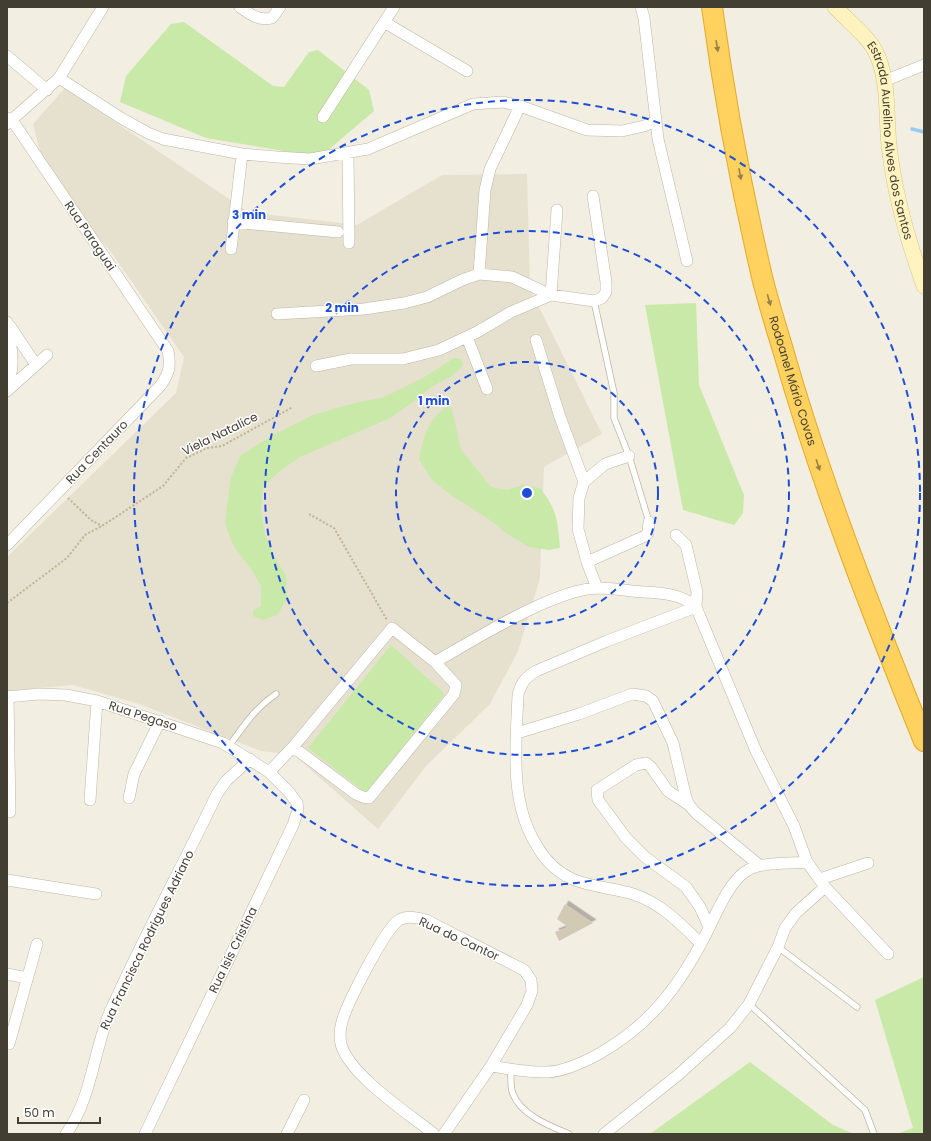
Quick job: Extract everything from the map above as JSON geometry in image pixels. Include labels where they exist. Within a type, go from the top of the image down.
[{"type":"highway","name":"Rodoanel Mário Covas","points":[[712,7],[717,45],[746,208],[760,270],[793,384],[828,492],[924,741]]},
{"type":"main road","name":"Estrada Aurelino Alves dos Santos","points":[[835,7],[874,48],[879,59],[884,81],[889,146],[896,187],[906,229],[924,286]]},
{"type":"street","points":[[9,121],[47,90],[59,78],[103,7]]},
{"type":"street","points":[[240,7],[253,16],[264,20],[272,18],[280,7]]},
{"type":"street","points":[[323,117],[394,7]]},
{"type":"street","points":[[641,7],[644,18],[658,139],[687,261]]},
{"type":"street","points":[[384,22],[467,71]]},
{"type":"street","points":[[7,56],[47,90]]},
{"type":"street","points":[[884,81],[924,65]]},
{"type":"street","points":[[59,78],[148,134],[163,139],[242,154],[310,159],[368,149],[473,104],[503,102],[520,106],[587,130],[622,131],[644,126],[656,121]]},
{"type":"street","points":[[479,274],[482,217],[488,176],[498,150],[520,106]]},
{"type":"street","name":"Rua Paraguai","points":[[9,121],[168,351]]},
{"type":"street","points":[[348,153],[349,243]]},
{"type":"street","points":[[231,249],[242,154]]},
{"type":"street","points":[[278,314],[364,309],[404,303],[426,298],[462,280],[479,274],[512,277],[551,295],[594,301],[602,298],[606,292],[606,282],[593,196]]},
{"type":"street","points":[[551,295],[557,210]]},
{"type":"street","points":[[233,222],[338,232]]},
{"type":"street","points":[[316,366],[351,359],[403,359],[439,350],[467,337],[511,312],[551,295]]},
{"type":"street","points":[[7,322],[36,365]]},
{"type":"street","points":[[7,322],[13,366],[12,376],[7,389]]},
{"type":"street","points":[[467,337],[487,389]]},
{"type":"street","points":[[536,340],[560,417],[584,482]]},
{"type":"street","name":"Rua Centauro","points":[[7,544],[161,385],[168,375],[171,365],[168,351]]},
{"type":"street","points":[[7,389],[47,355]]},
{"type":"street","points":[[597,588],[586,562],[578,530],[579,498],[584,482],[605,464],[629,456]]},
{"type":"street","points":[[586,562],[645,536],[648,533],[649,522]]},
{"type":"street","points":[[676,536],[686,545],[697,592],[696,607],[756,751],[794,826],[807,862],[822,883],[888,954]]},
{"type":"street","points":[[435,662],[500,625],[549,602],[573,593],[597,588],[661,593],[687,601],[696,607]]},
{"type":"street","points":[[696,607],[607,641],[536,671],[527,677],[521,684],[518,696],[517,782],[519,805],[524,824],[544,857],[570,878],[634,894],[653,902],[675,918],[701,944]]},
{"type":"street","points":[[269,772],[294,747],[392,628],[435,662],[456,685],[454,694],[369,798],[356,794],[294,747]]},
{"type":"street","name":"Rua Pegaso","points":[[7,697],[39,694],[66,695],[97,701],[160,721],[229,746],[269,772]]},
{"type":"street","points":[[517,733],[579,714],[632,694],[646,696],[653,701],[673,742],[689,805]]},
{"type":"street","points":[[7,697],[10,812]]},
{"type":"street","points":[[90,800],[97,701]]},
{"type":"street","points":[[129,798],[134,774],[160,721]]},
{"type":"street","name":"Rua Francisca Rodrigues Adriano","points":[[66,1134],[80,1110],[101,1035],[110,1012],[158,913],[217,794],[226,781],[250,759]]},
{"type":"street","points":[[709,928],[694,896],[686,887],[645,857],[626,838],[598,800],[598,790],[636,765],[646,763],[668,791],[689,805],[696,813],[759,865]]},
{"type":"street","name":"Rua Isis Cristina","points":[[145,1134],[293,826],[298,810],[297,803],[289,792],[269,772]]},
{"type":"street","points":[[491,1066],[548,1072],[560,1070],[584,1062],[616,1044],[640,1026],[661,1004],[680,979],[701,944],[733,884],[747,870],[759,865],[807,862]]},
{"type":"street","points":[[604,1134],[678,1076],[730,1028],[749,1004],[778,947],[785,928],[822,883],[868,863]]},
{"type":"street","points":[[7,880],[96,894]]},
{"type":"street","name":"Rua do Cantor","points":[[434,1134],[363,1077],[348,1058],[341,1044],[341,1026],[349,1003],[388,931],[399,920],[410,917],[426,920],[524,970],[531,980],[532,990],[527,1005],[491,1066],[444,1134]]},
{"type":"street","points":[[9,1044],[37,944]]},
{"type":"street","points":[[7,974],[27,978]]},
{"type":"street","points":[[287,1134],[304,1100]]},
{"type":"lane","points":[[594,301],[614,393],[614,418],[629,456],[649,522]]},
{"type":"lane","points":[[229,746],[260,705],[276,694]]},
{"type":"lane","points":[[778,947],[858,1006]]},
{"type":"lane","points":[[749,1004],[865,1110],[874,1134]]},
{"type":"lane","points":[[511,1069],[512,1094],[518,1103],[532,1116],[569,1134]]},
{"type":"path","name":"Viela Natalice","points":[[7,603],[67,558],[85,535],[102,526],[163,486],[186,458],[208,448],[222,446],[293,407]]},
{"type":"path","points":[[60,489],[80,511],[102,526]]},
{"type":"path","points":[[309,514],[334,528],[392,628]]},
{"type":"shaded area","points":[[65,88],[248,212],[357,225],[442,175],[527,174],[530,289],[602,434],[544,467],[540,578],[518,651],[490,704],[426,766],[378,829],[294,755],[261,751],[139,704],[73,685],[7,691],[7,557],[176,393],[184,357],[111,252],[68,202],[44,166],[33,124]]},
{"type":"green space","points":[[184,22],[273,86],[284,87],[309,52],[318,50],[369,90],[374,111],[320,157],[206,138],[120,102],[126,76],[171,24]]},
{"type":"green space","points":[[696,303],[699,385],[744,495],[743,513],[734,525],[683,510],[645,305]]},
{"type":"green space","points":[[454,358],[461,359],[463,365],[454,375],[431,387],[412,403],[390,418],[300,457],[281,470],[263,487],[261,511],[265,534],[274,556],[286,576],[287,599],[277,615],[263,620],[253,616],[253,611],[261,606],[261,586],[253,572],[233,545],[225,523],[231,477],[241,455],[273,435],[313,415],[358,402],[382,398],[423,378]]},
{"type":"green space","points":[[448,405],[452,409],[461,450],[491,487],[507,490],[523,485],[540,488],[550,503],[556,516],[560,548],[549,550],[529,547],[451,495],[432,480],[419,459],[425,435],[431,423]]},
{"type":"green space","points":[[391,645],[445,694],[366,793],[308,748]]},
{"type":"green space","points":[[924,977],[924,1134],[896,1134],[913,1128],[875,1000]]},
{"type":"green space","points":[[750,1062],[833,1125],[854,1134],[650,1134]]},
{"type":"building","points":[[565,904],[593,923],[559,941],[555,932],[568,927],[557,919]]},
{"type":"waterway","points":[[912,129],[924,132]]}]
